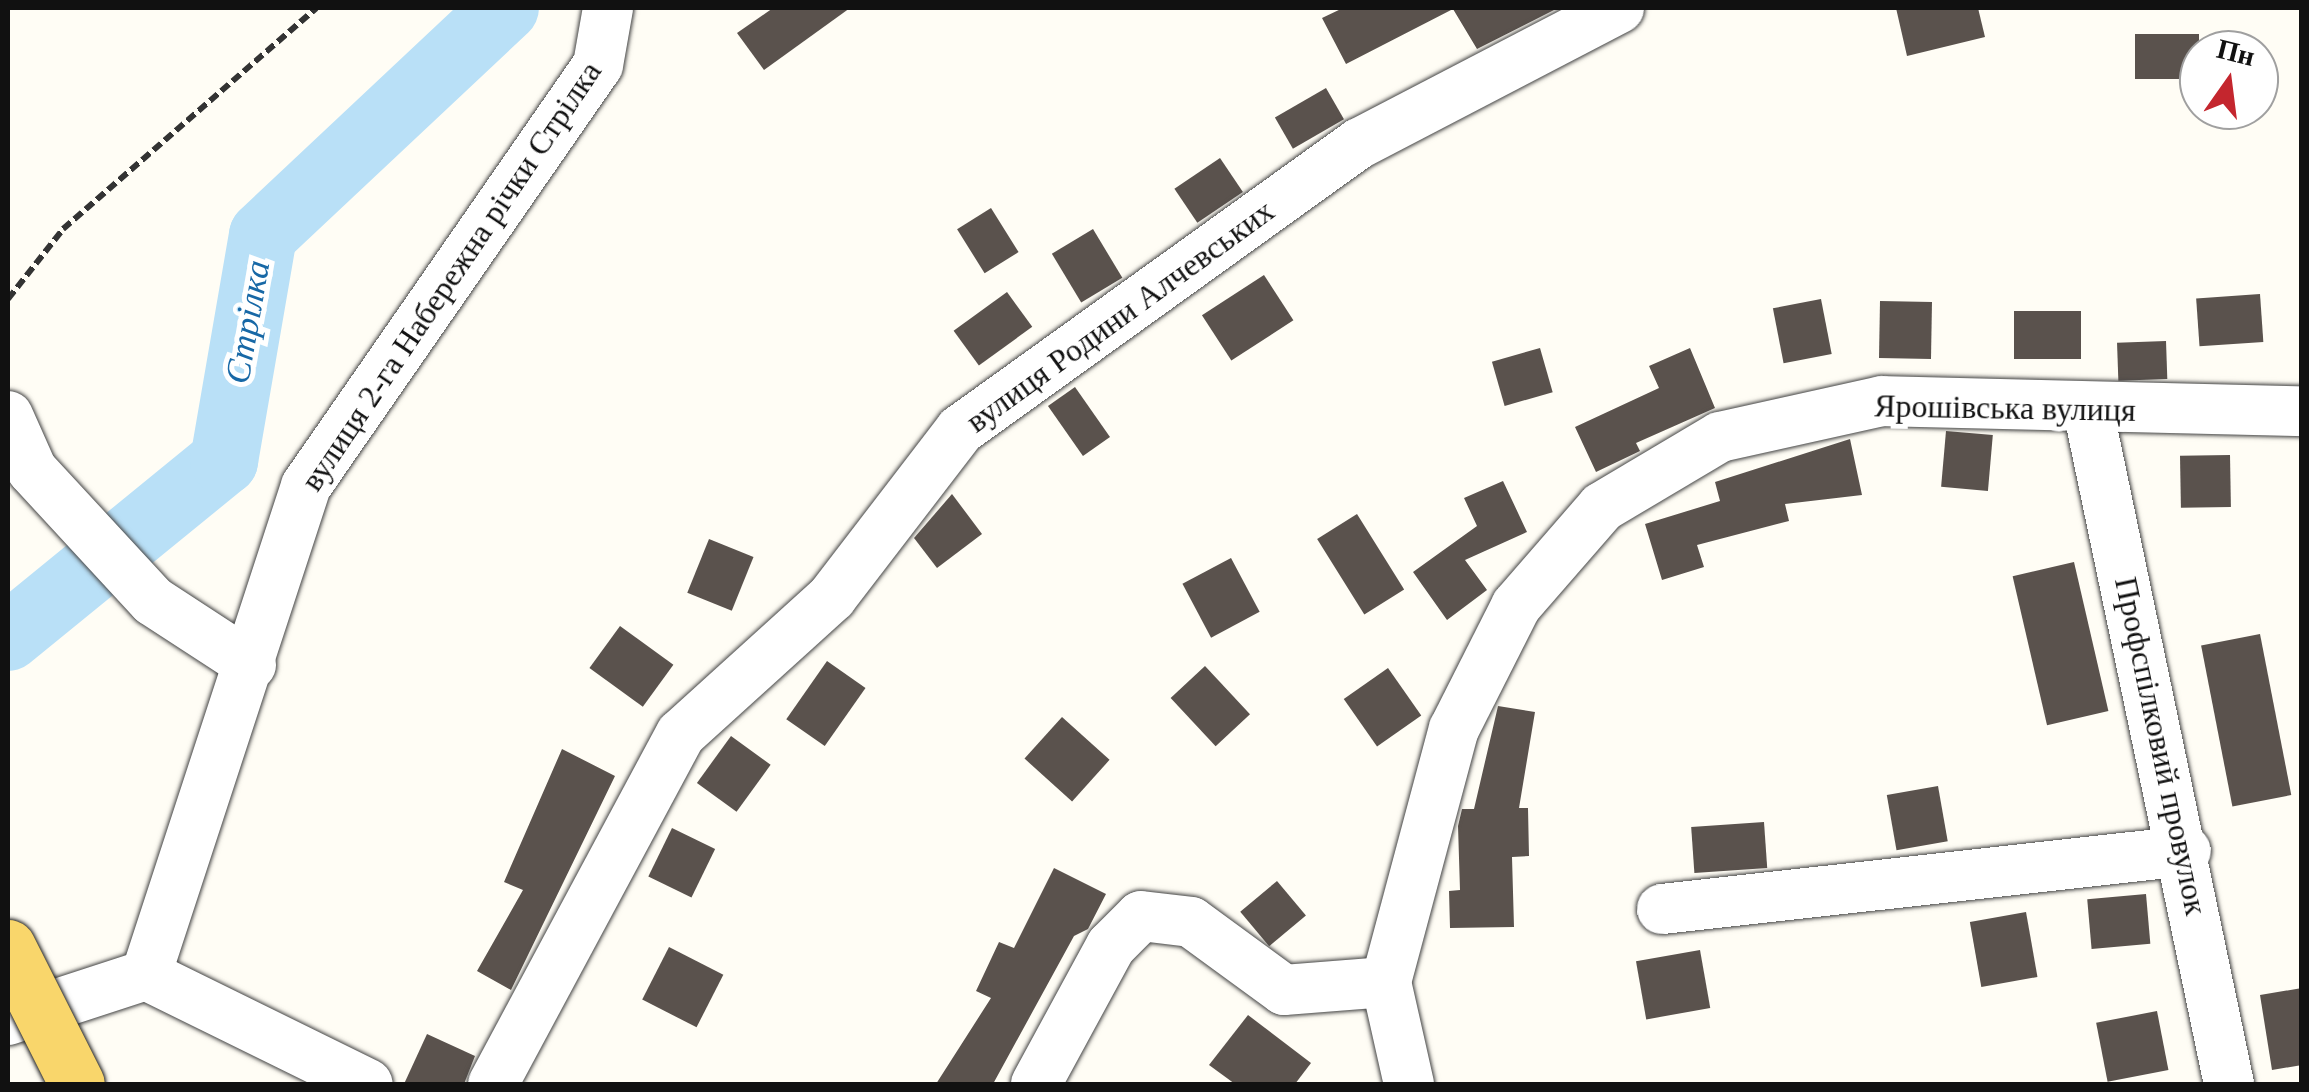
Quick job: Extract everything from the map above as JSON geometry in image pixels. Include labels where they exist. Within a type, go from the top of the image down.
[{"type":"main road","points":[[8,947],[77,1084]]},
{"type":"street","name":"вулиця 2-га Набережна річки Стрілка","points":[[146,976],[306,486],[598,65],[608,8]]},
{"type":"street","name":"вулиця Родини Алчевських","points":[[493,1084],[680,734],[832,597],[960,430],[1360,143],[1619,8]]},
{"type":"street","name":"Ярошівська вулиця","points":[[1409,1084],[1386,982],[1454,729],[1516,606],[1602,506],[1720,437],[1882,402],[2302,412]]},
{"type":"street","name":"Профспілковий провулок","points":[[2088,409],[2186,851],[2229,1084]]},
{"type":"street","points":[[8,416],[32,484],[153,601],[250,664]]},
{"type":"street","points":[[1662,909],[2186,851]]},
{"type":"street","points":[[1036,1084],[1111,946],[1141,916],[1191,922],[1284,990],[1386,982]]},
{"type":"street","points":[[8,1020],[146,976],[368,1084]]},
{"type":"path","points":[[8,298],[64,229],[316,8]]},
{"type":"building","points":[[773,8],[850,8],[764,70],[737,33]]},
{"type":"building","points":[[1343,8],[1558,8],[1477,49],[1453,9],[1346,64],[1322,18]]},
{"type":"building","points":[[1896,8],[1978,8],[1985,37],[1907,56]]},
{"type":"building","points":[[2135,34],[2179,34],[2179,79],[2135,79]]},
{"type":"building","points":[[1326,88],[1344,119],[1293,149],[1275,118]]},
{"type":"building","points":[[1220,158],[1243,192],[1197,223],[1174,189]]},
{"type":"building","points":[[991,208],[1019,252],[985,273],[957,229]]},
{"type":"building","points":[[1093,229],[1122,278],[1081,303],[1052,254]]},
{"type":"building","points":[[1264,275],[1293,320],[1231,361],[1202,315]]},
{"type":"building","points":[[1007,292],[1032,327],[979,366],[954,331]]},
{"type":"building","points":[[2260,294],[2263,342],[2200,346],[2196,298]]},
{"type":"building","points":[[1821,299],[1832,354],[1784,363],[1773,308]]},
{"type":"building","points":[[1880,301],[1932,302],[1931,359],[1879,358]]},
{"type":"building","points":[[2014,311],[2081,311],[2081,359],[2014,359]]},
{"type":"building","points":[[2166,341],[2167,379],[2118,381],[2117,343]]},
{"type":"building","points":[[1540,348],[1553,392],[1505,406],[1492,362]]},
{"type":"building","points":[[1690,348],[1715,408],[1636,443],[1640,451],[1596,472],[1575,427],[1659,388],[1649,366]]},
{"type":"building","points":[[1075,387],[1110,437],[1083,456],[1048,406]]},
{"type":"building","points":[[1946,431],[1993,435],[1988,491],[1941,487]]},
{"type":"building","points":[[1850,439],[1862,495],[1785,504],[1789,521],[1697,545],[1704,567],[1662,580],[1645,524],[1720,501],[1715,482]]},
{"type":"building","points":[[2230,455],[2231,507],[2181,508],[2180,456]]},
{"type":"building","points":[[1503,481],[1527,532],[1465,560],[1487,590],[1447,620],[1413,572],[1477,526],[1464,498]]},
{"type":"building","points":[[952,494],[982,534],[937,568],[914,538]]},
{"type":"building","points":[[1357,514],[1404,589],[1364,614],[1317,539]]},
{"type":"building","points":[[709,539],[754,557],[732,611],[687,593]]},
{"type":"building","points":[[1231,558],[1260,612],[1211,638],[1182,584]]},
{"type":"building","points":[[2074,562],[2108,711],[2047,725],[2013,576]]},
{"type":"building","points":[[620,626],[673,665],[643,707],[589,668]]},
{"type":"building","points":[[2260,634],[2291,795],[2232,806],[2201,645]]},
{"type":"building","points":[[827,661],[866,688],[825,746],[786,719]]},
{"type":"building","points":[[1205,666],[1250,714],[1216,746],[1171,698]]},
{"type":"building","points":[[1388,668],[1421,716],[1377,746],[1344,699]]},
{"type":"building","points":[[1498,706],[1535,712],[1519,808],[1528,808],[1529,856],[1512,857],[1514,927],[1450,928],[1449,891],[1460,890],[1458,826],[1462,809],[1474,809]]},
{"type":"building","points":[[1062,717],[1110,760],[1072,801],[1025,759]]},
{"type":"building","points":[[731,736],[771,765],[737,812],[697,783]]},
{"type":"building","points":[[562,749],[615,776],[511,990],[477,971],[523,890],[504,882]]},
{"type":"building","points":[[1938,786],[1948,841],[1897,850],[1887,795]]},
{"type":"building","points":[[1764,822],[1767,868],[1694,873],[1691,827]]},
{"type":"building","points":[[672,828],[715,849],[691,898],[648,877]]},
{"type":"building","points":[[1054,868],[1106,894],[1088,929],[1074,936],[993,1084],[936,1084],[991,998],[976,991],[999,942],[1014,948]]},
{"type":"building","points":[[1277,881],[1306,915],[1269,946],[1240,912]]},
{"type":"building","points":[[2146,894],[2150,944],[2092,949],[2087,899]]},
{"type":"building","points":[[2026,912],[2037,977],[1981,987],[1970,922]]},
{"type":"building","points":[[669,947],[723,975],[697,1027],[642,1000]]},
{"type":"building","points":[[1700,950],[1710,1008],[1646,1019],[1636,961]]},
{"type":"building","points":[[2302,988],[2302,1065],[2272,1070],[2260,995]]},
{"type":"building","points":[[2157,1011],[2168,1070],[2108,1082],[2096,1023]]},
{"type":"building","points":[[1248,1015],[1311,1063],[1295,1084],[1235,1084],[1209,1065]]},
{"type":"building","points":[[427,1034],[475,1056],[464,1084],[404,1084]]},
{"type":"waterway","name":"Стрілка","points":[[8,637],[224,461],[263,235],[505,8]]}]
